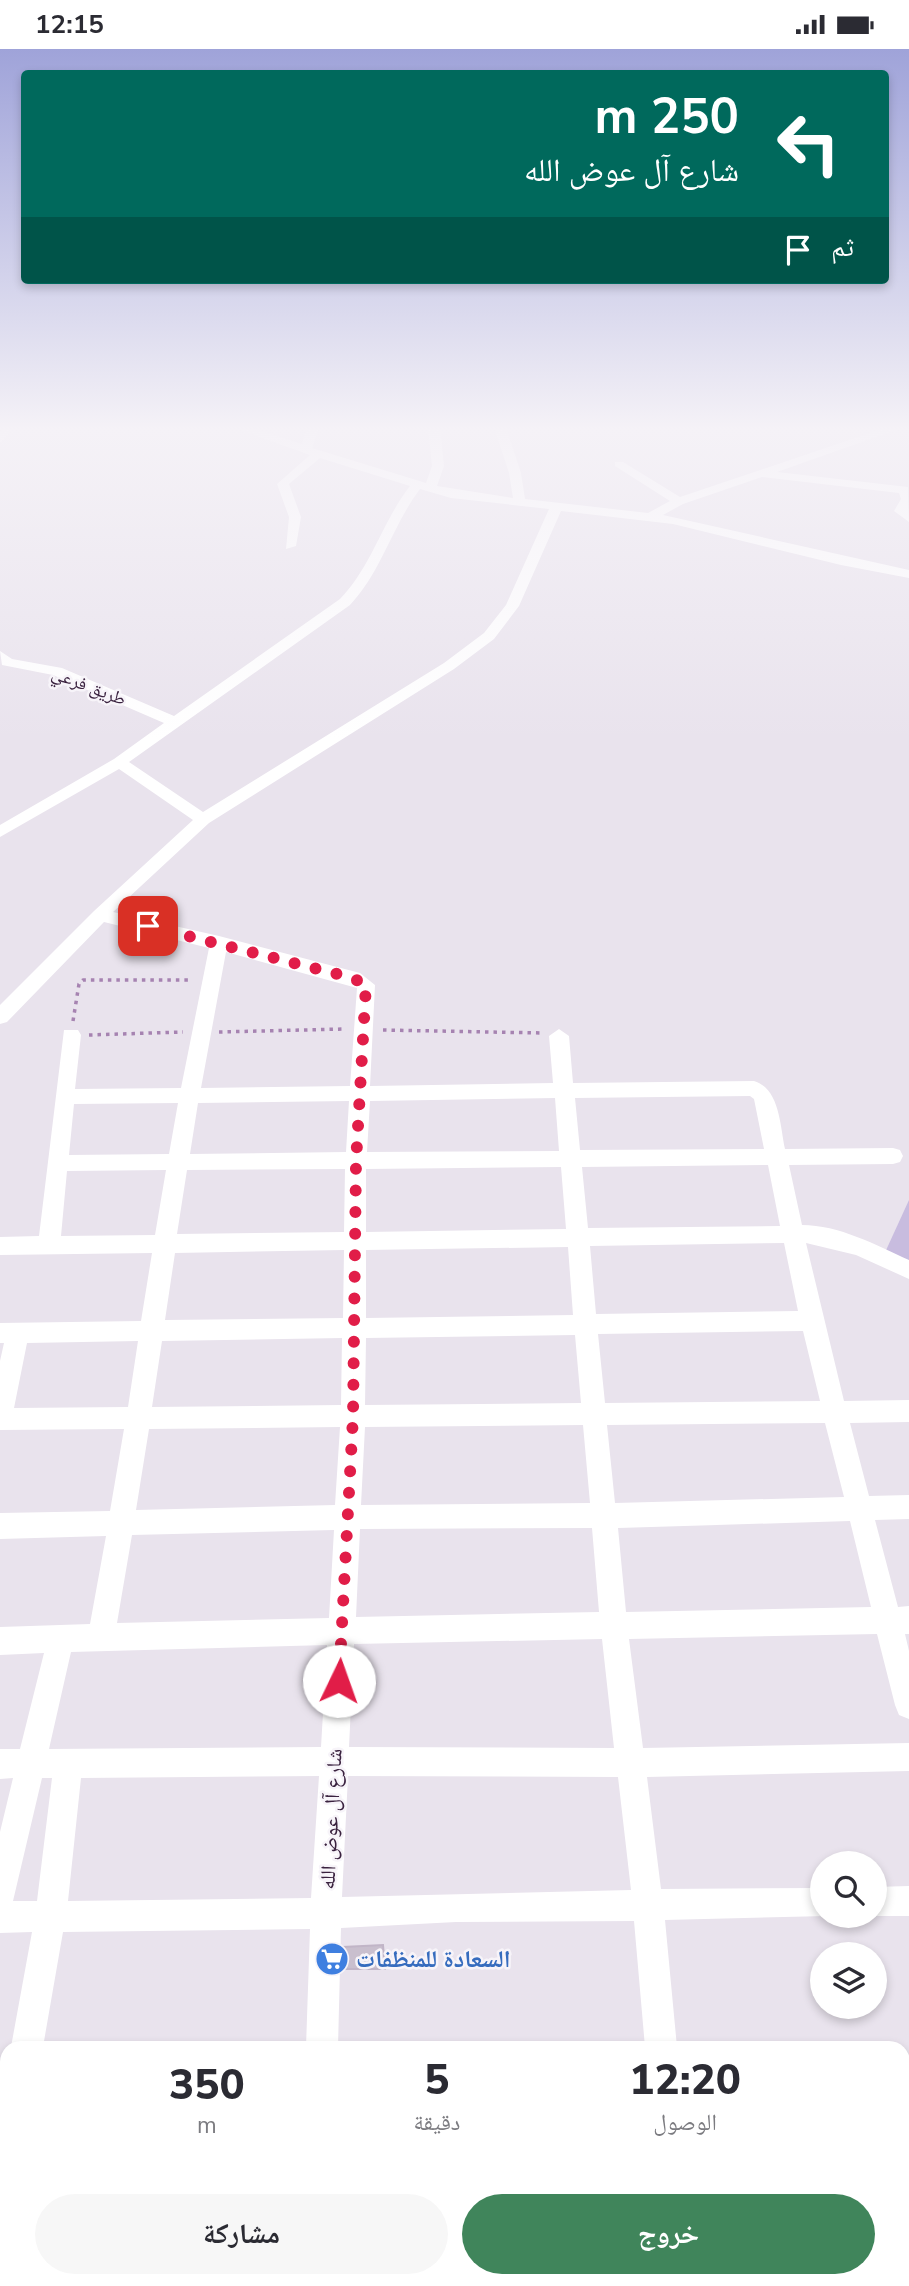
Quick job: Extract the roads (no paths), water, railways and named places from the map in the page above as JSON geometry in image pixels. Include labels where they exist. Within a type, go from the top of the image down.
[{"type":"street","points":[[290,546],[293,531]]},
{"type":"street","points":[[0,832],[119,762],[351,596],[380,557],[391,531]]},
{"type":"street","points":[[0,1017],[100,915],[203,819],[449,666],[489,636],[512,606],[545,531]]},
{"type":"street","points":[[726,531],[841,561],[909,574]]},
{"type":"street","name":"طريق فرعي","points":[[0,655],[7,662],[57,671],[177,723]]},
{"type":"street","points":[[119,762],[203,819]]},
{"type":"street","name":"شارع آل عوض الله","points":[[100,915],[219,942],[359,979],[367,989],[356,1162],[353,1417],[326,1913],[322,2041]]},
{"type":"street","points":[[101,1637],[123,1521],[200,1032],[219,942]]},
{"type":"street","points":[[48,1244],[71,1035]]},
{"type":"street","points":[[559,1036],[614,1627],[648,1905],[660,2041]]},
{"type":"street","points":[[65,1097],[754,1088],[763,1095],[812,1321],[859,1507],[897,1621],[909,1705]]},
{"type":"street","points":[[58,1163],[893,1156]]},
{"type":"street","points":[[0,1246],[165,1246],[816,1234],[842,1241],[909,1270]]},
{"type":"street","points":[[812,1321],[9,1332],[0,1418],[353,1417],[595,1411],[909,1411]]},
{"type":"street","points":[[0,1527],[123,1521],[679,1515],[909,1507]]},
{"type":"street","points":[[0,1641],[342,1629],[897,1621]]},
{"type":"street","points":[[0,1895],[34,1762],[61,1638]]},
{"type":"street","points":[[0,1764],[335,1761],[631,1763],[909,1757]]},
{"type":"street","points":[[28,2041],[50,1919],[68,1762]]},
{"type":"street","points":[[887,1902],[909,1901]]},
{"type":"street","points":[[0,1917],[50,1919],[326,1913],[456,1907],[810,1903]]},
{"type":"place","name":"السعادة للمنظفات","points":[[332,1959]]}]
